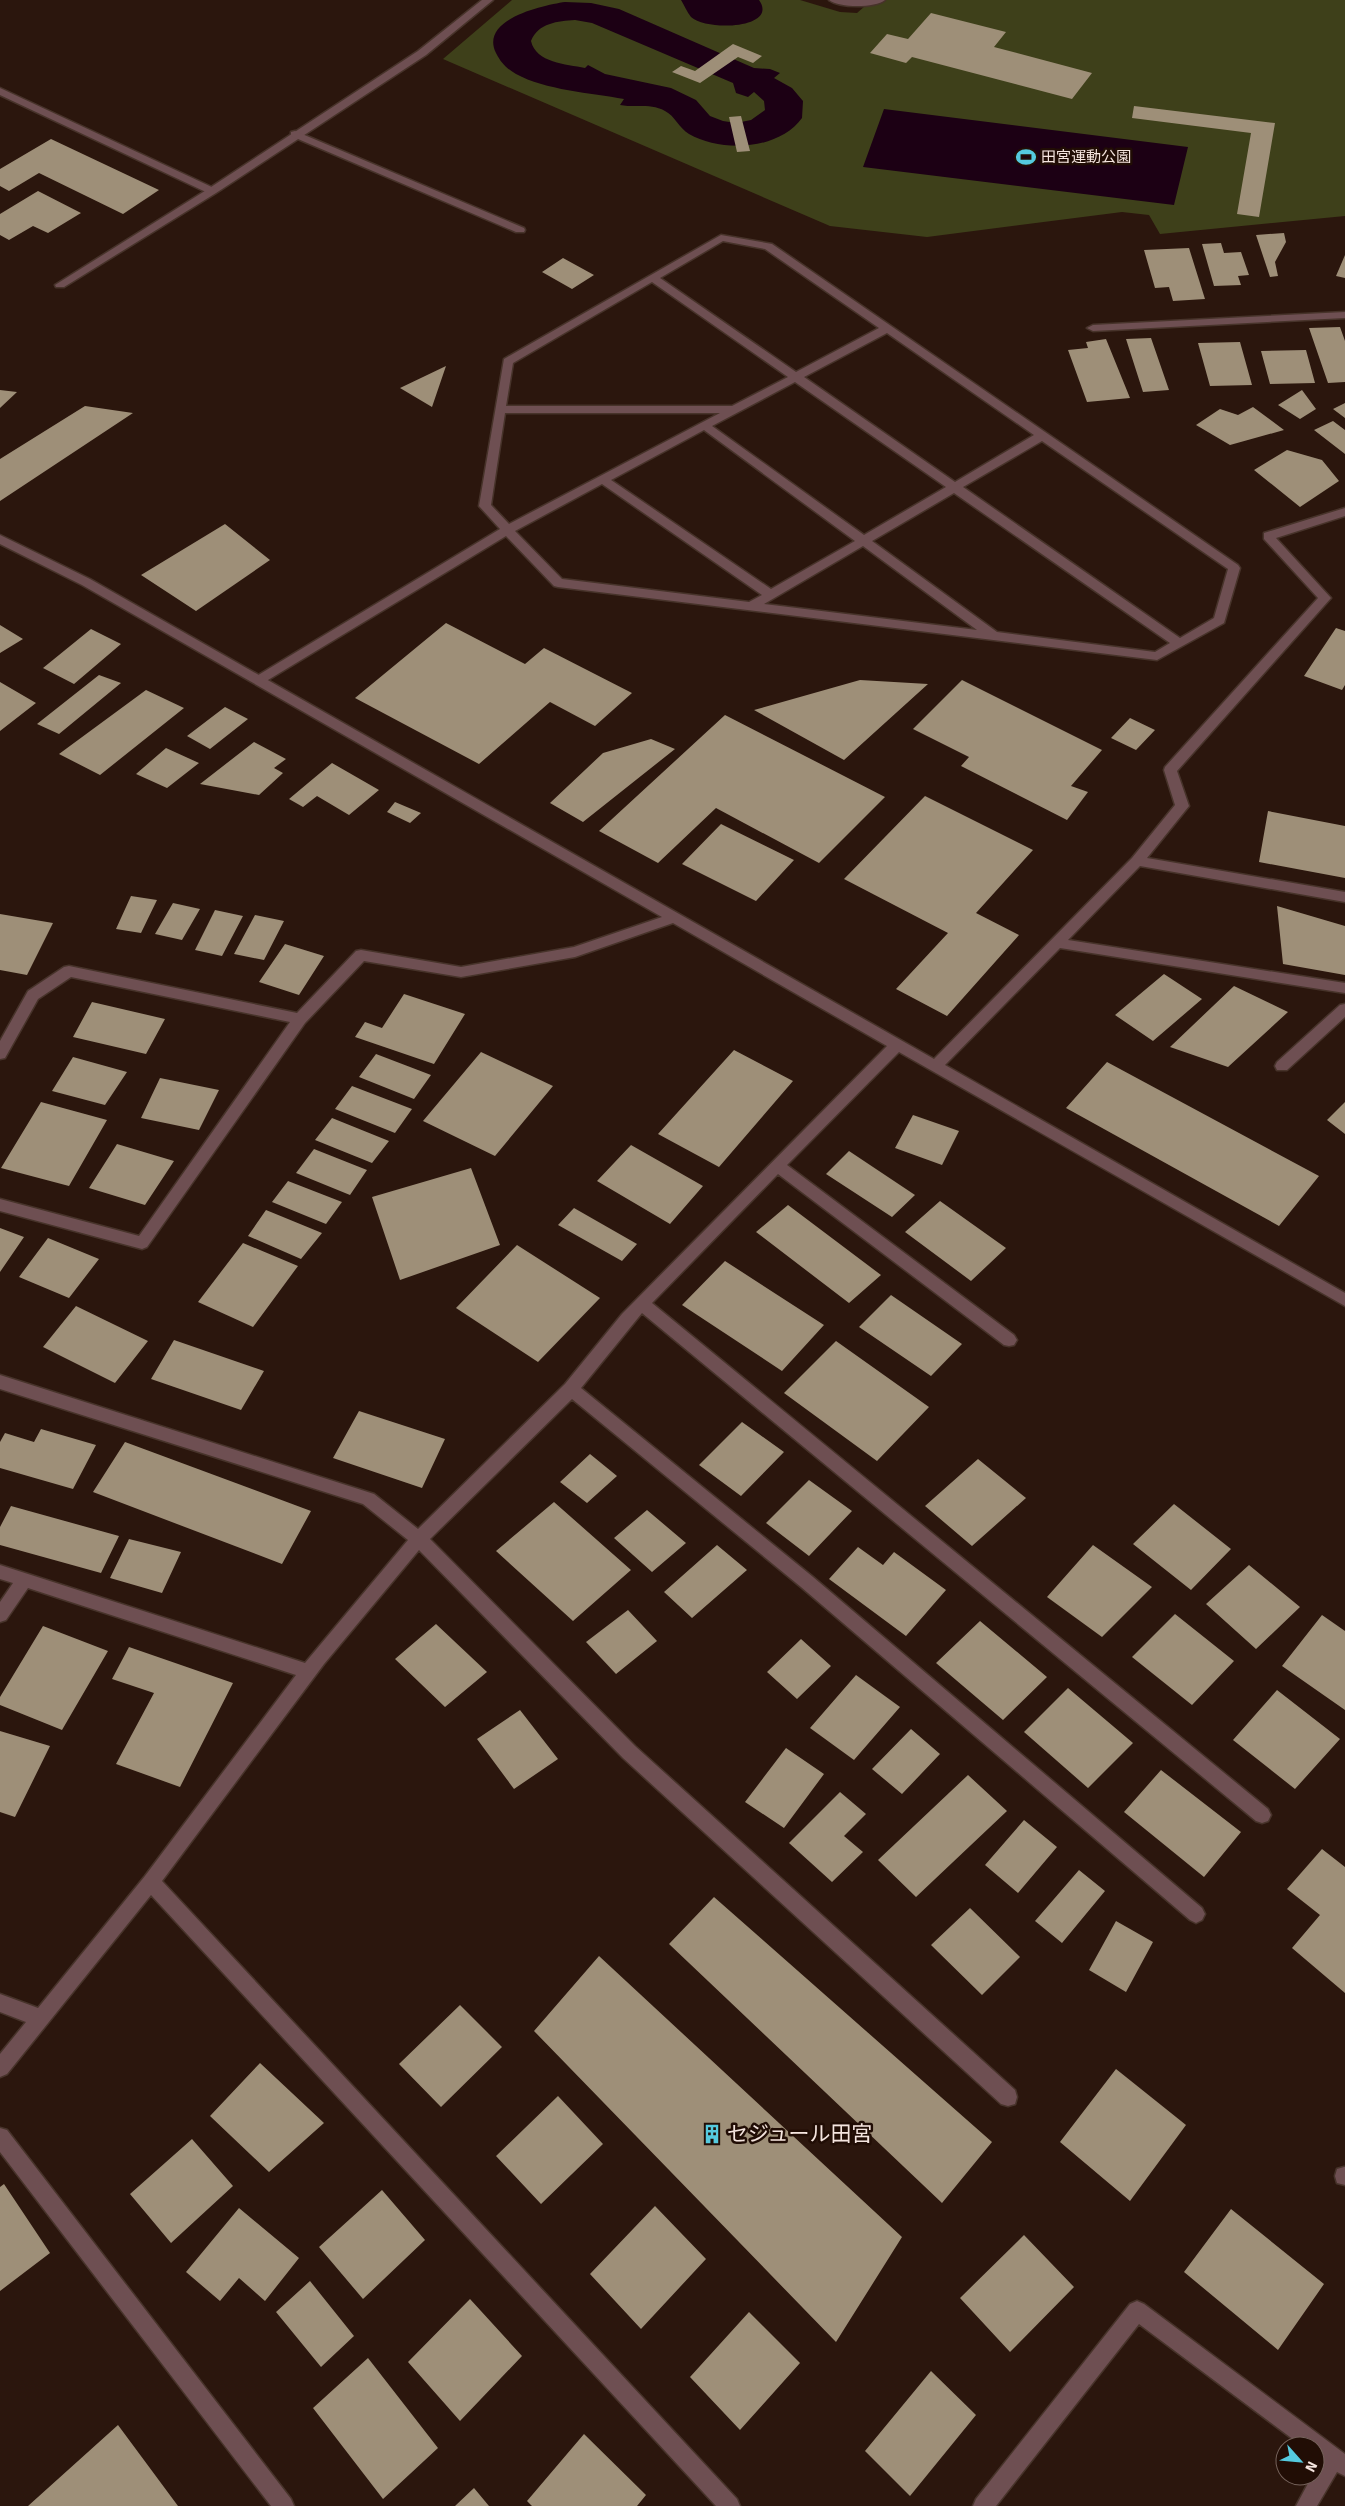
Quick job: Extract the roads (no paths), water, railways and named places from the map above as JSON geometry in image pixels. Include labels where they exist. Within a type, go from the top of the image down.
[{"type":"street","points":[[60,285],[212,190],[295,134],[422,53],[488,0]]},
{"type":"street","points":[[834,0],[854,4],[880,0]]},
{"type":"street","points":[[0,91],[212,190]]},
{"type":"street","points":[[295,134],[520,230]]},
{"type":"street","points":[[721,238],[768,246],[886,328],[1234,568],[1220,620],[1157,656],[558,583],[485,506],[508,361],[721,238]]},
{"type":"street","points":[[653,278],[1179,643]]},
{"type":"street","points":[[1092,328],[1345,315]]},
{"type":"street","points":[[259,680],[507,530],[886,328]]},
{"type":"street","points":[[500,410],[734,409]]},
{"type":"street","points":[[704,425],[995,636]]},
{"type":"street","points":[[752,606],[1042,436]]},
{"type":"street","points":[[602,479],[771,595]]},
{"type":"street","points":[[935,1067],[1137,861],[1182,806],[1170,770],[1325,598],[1268,536],[1345,512]]},
{"type":"street","points":[[0,539],[86,582],[1345,1300]]},
{"type":"street","points":[[1137,861],[1345,897]]},
{"type":"street","points":[[0,1205],[142,1243],[300,1019],[362,955],[461,972],[575,952],[676,918]]},
{"type":"street","points":[[1057,943],[1345,988]]},
{"type":"street","points":[[0,1054],[33,995],[68,971],[300,1019]]},
{"type":"street","points":[[1282,1066],[1345,1009]]},
{"type":"street","points":[[0,2068],[151,1882],[318,1659],[418,1539],[571,1389],[628,1318],[898,1044]]},
{"type":"street","points":[[778,1166],[1009,1340]]},
{"type":"street","points":[[642,1304],[1262,1815]]},
{"type":"street","points":[[0,1382],[368,1499],[418,1539],[629,1752],[1008,2097]]},
{"type":"street","points":[[571,1389],[807,1582],[1196,1914]]},
{"type":"street","points":[[0,1572],[309,1672]]},
{"type":"street","points":[[0,1615],[24,1580]]},
{"type":"street","points":[[151,1882],[730,2506]]},
{"type":"street","points":[[0,2003],[41,2018]]},
{"type":"street","points":[[0,2137],[284,2506]]},
{"type":"street","points":[[983,2506],[1137,2311],[1339,2462],[1306,2506]]},
{"type":"place","name":"田宮運動公園","points":[[1026,157]]},
{"type":"place","name":"セジュール田宮","points":[[712,2134]]}]
